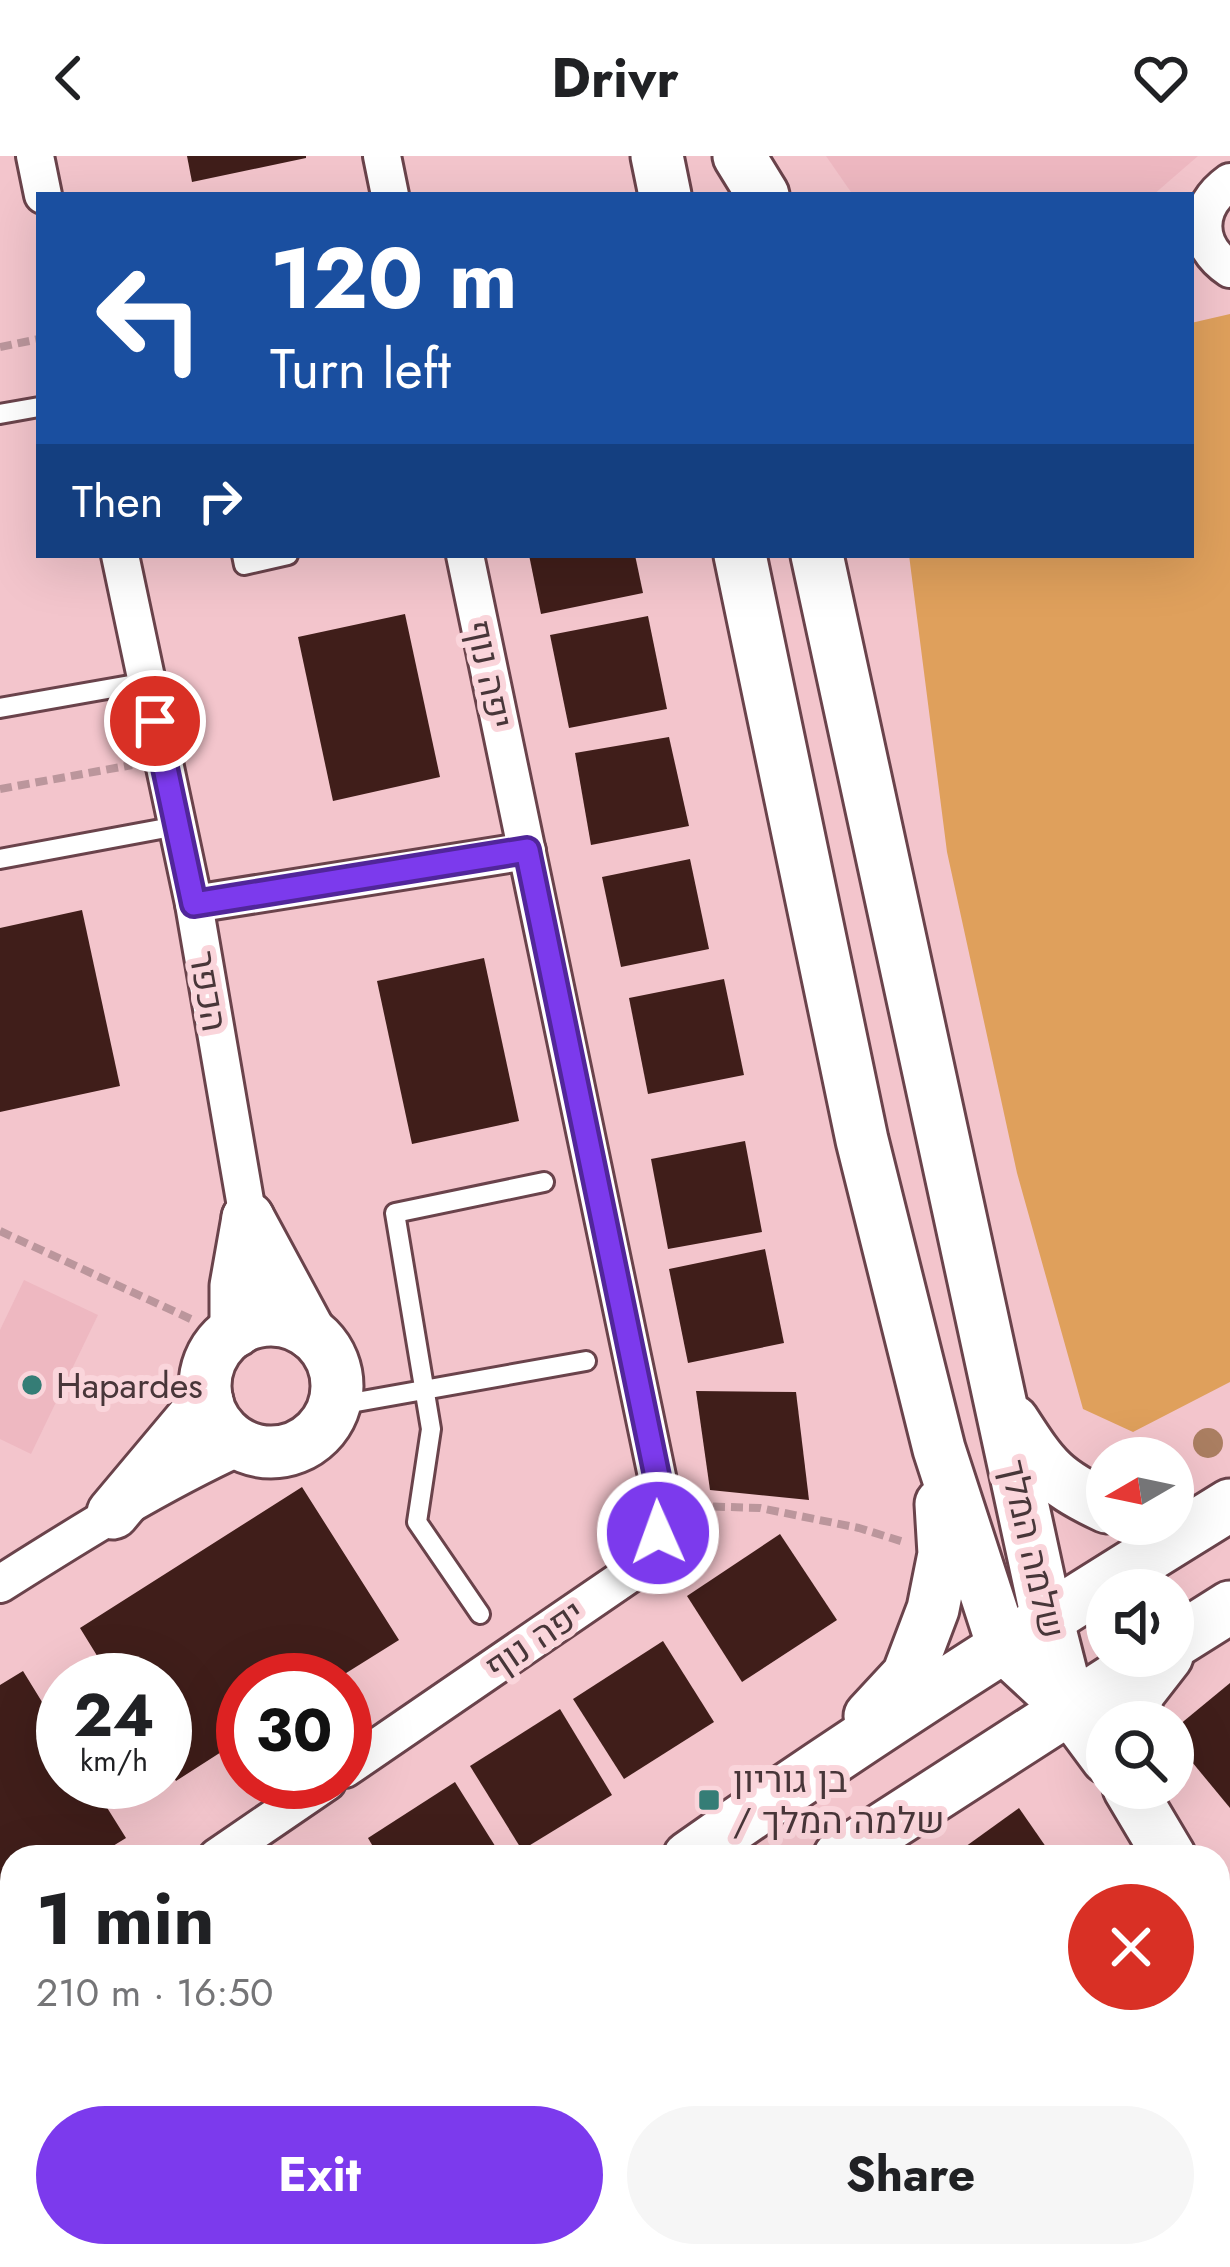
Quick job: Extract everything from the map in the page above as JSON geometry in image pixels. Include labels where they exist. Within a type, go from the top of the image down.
[{"type":"street","points":[[35,156],[42,192]]},
{"type":"street","points":[[382,156],[389,192]]},
{"type":"street","points":[[657,156],[664,192]]},
{"type":"street","points":[[735,156],[740,192]]},
{"type":"street","points":[[735,156],[761,192]]},
{"type":"street","points":[[1210,200],[1203,222],[1215,268]]},
{"type":"street","name":"הכפר","points":[[121,558],[194,904],[248,1217],[310,1333]]},
{"type":"street","name":"יפה נוף","points":[[372,1751],[643,1565],[658,1533],[663,1505],[466,558]]},
{"type":"street","name":"שלמה המלך","points":[[741,558],[862,1140],[939,1449],[1003,1646],[1070,1708]]},
{"type":"street","name":"שלמה המלך","points":[[818,558],[1070,1708]]},
{"type":"street","points":[[194,904],[527,850]]},
{"type":"street","name":"הכפר","points":[[232,1334],[248,1217]]},
{"type":"street","points":[[262,1321],[280,1321],[310,1333],[322,1345],[336,1374],[334,1406],[324,1426],[308,1442],[287,1451],[242,1446],[224,1433],[207,1401],[211,1358],[232,1334],[262,1321]]},
{"type":"street","points":[[1000,1400],[1042,1466],[1086,1497]]},
{"type":"street","points":[[112,1513],[207,1401]]},
{"type":"street","points":[[0,1584],[112,1513],[242,1446]]},
{"type":"street","points":[[835,1755],[908,1675],[933,1609],[944,1554],[939,1449]]},
{"type":"street","points":[[706,1845],[835,1755],[1229,1505]]},
{"type":"street","points":[[1194,1507],[1229,1505]]},
{"type":"street","points":[[1194,1631],[1230,1607]]},
{"type":"street","points":[[857,1845],[1121,1677]]},
{"type":"street","points":[[1070,1708],[1086,1730]]},
{"type":"street","points":[[235,1845],[288,1809]]},
{"type":"street","points":[[1144,1809],[1163,1845]]},
{"type":"lane","points":[[0,414],[36,408]]},
{"type":"lane","points":[[243,558],[244,565],[275,558]]},
{"type":"lane","points":[[0,708],[147,682]]},
{"type":"lane","points":[[0,859],[177,826]]},
{"type":"lane","points":[[480,1613],[417,1522],[431,1429],[394,1213],[544,1182]]},
{"type":"lane","points":[[334,1406],[586,1361]]},
{"type":"path","points":[[0,347],[36,341]]},
{"type":"path","points":[[0,788],[163,759]]},
{"type":"path","points":[[0,1231],[232,1334]]},
{"type":"path","points":[[663,1505],[760,1508],[859,1528],[944,1554]]},
{"type":"shaded area","points":[[826,156],[1198,156],[1156,192],[851,192]]},
{"type":"shaded area","points":[[1230,314],[1230,1382],[1133,1432],[1083,1409],[1017,1173],[947,852],[909,558],[1194,558],[1194,322]]},
{"type":"shaded area","name":"Hapardes","points":[[24,1280],[98,1315],[31,1454],[0,1439],[0,1330]]},
{"type":"building","points":[[187,156],[306,156],[306,158],[192,182]]},
{"type":"building","points":[[530,558],[636,558],[643,593],[541,614]]},
{"type":"building","points":[[405,614],[440,777],[333,801],[298,637]]},
{"type":"building","points":[[648,616],[667,709],[569,728],[550,635]]},
{"type":"building","points":[[669,737],[689,826],[591,845],[575,753]]},
{"type":"building","points":[[690,859],[709,949],[621,967],[602,877]]},
{"type":"building","points":[[82,910],[120,1086],[0,1112],[0,928]]},
{"type":"building","points":[[484,958],[519,1121],[412,1144],[377,981]]},
{"type":"building","points":[[724,979],[744,1075],[648,1094],[629,998]]},
{"type":"building","points":[[745,1141],[762,1232],[668,1249],[651,1159]]},
{"type":"building","points":[[765,1249],[784,1343],[688,1363],[669,1269]]},
{"type":"building","points":[[696,1391],[796,1392],[809,1500],[710,1490]]},
{"type":"building","points":[[302,1487],[399,1640],[372,1657],[372,1653],[216,1653],[216,1755],[192,1771],[192,1653],[95,1653],[80,1628]]},
{"type":"building","points":[[780,1534],[837,1620],[742,1682],[687,1596]]},
{"type":"building","points":[[663,1641],[714,1722],[624,1779],[573,1699]]},
{"type":"building","points":[[23,1671],[36,1692],[36,1809],[108,1809],[126,1838],[115,1845],[0,1845],[0,1685]]},
{"type":"building","points":[[1230,1683],[1230,1808],[1194,1764],[1194,1713]]},
{"type":"building","points":[[560,1709],[612,1795],[530,1845],[519,1845],[470,1766]]},
{"type":"building","points":[[455,1782],[494,1845],[372,1845],[368,1838]]},
{"type":"building","points":[[1019,1808],[1045,1845],[968,1845]]},
{"type":"place","name":"Hapardes","points":[[32,1385]]},
{"type":"place","name":"בן גוריון / שלמה המלך","points":[[709,1800]]},
{"type":"route","points":[[155,721],[194,904],[527,850],[663,1505],[658,1533]]}]
